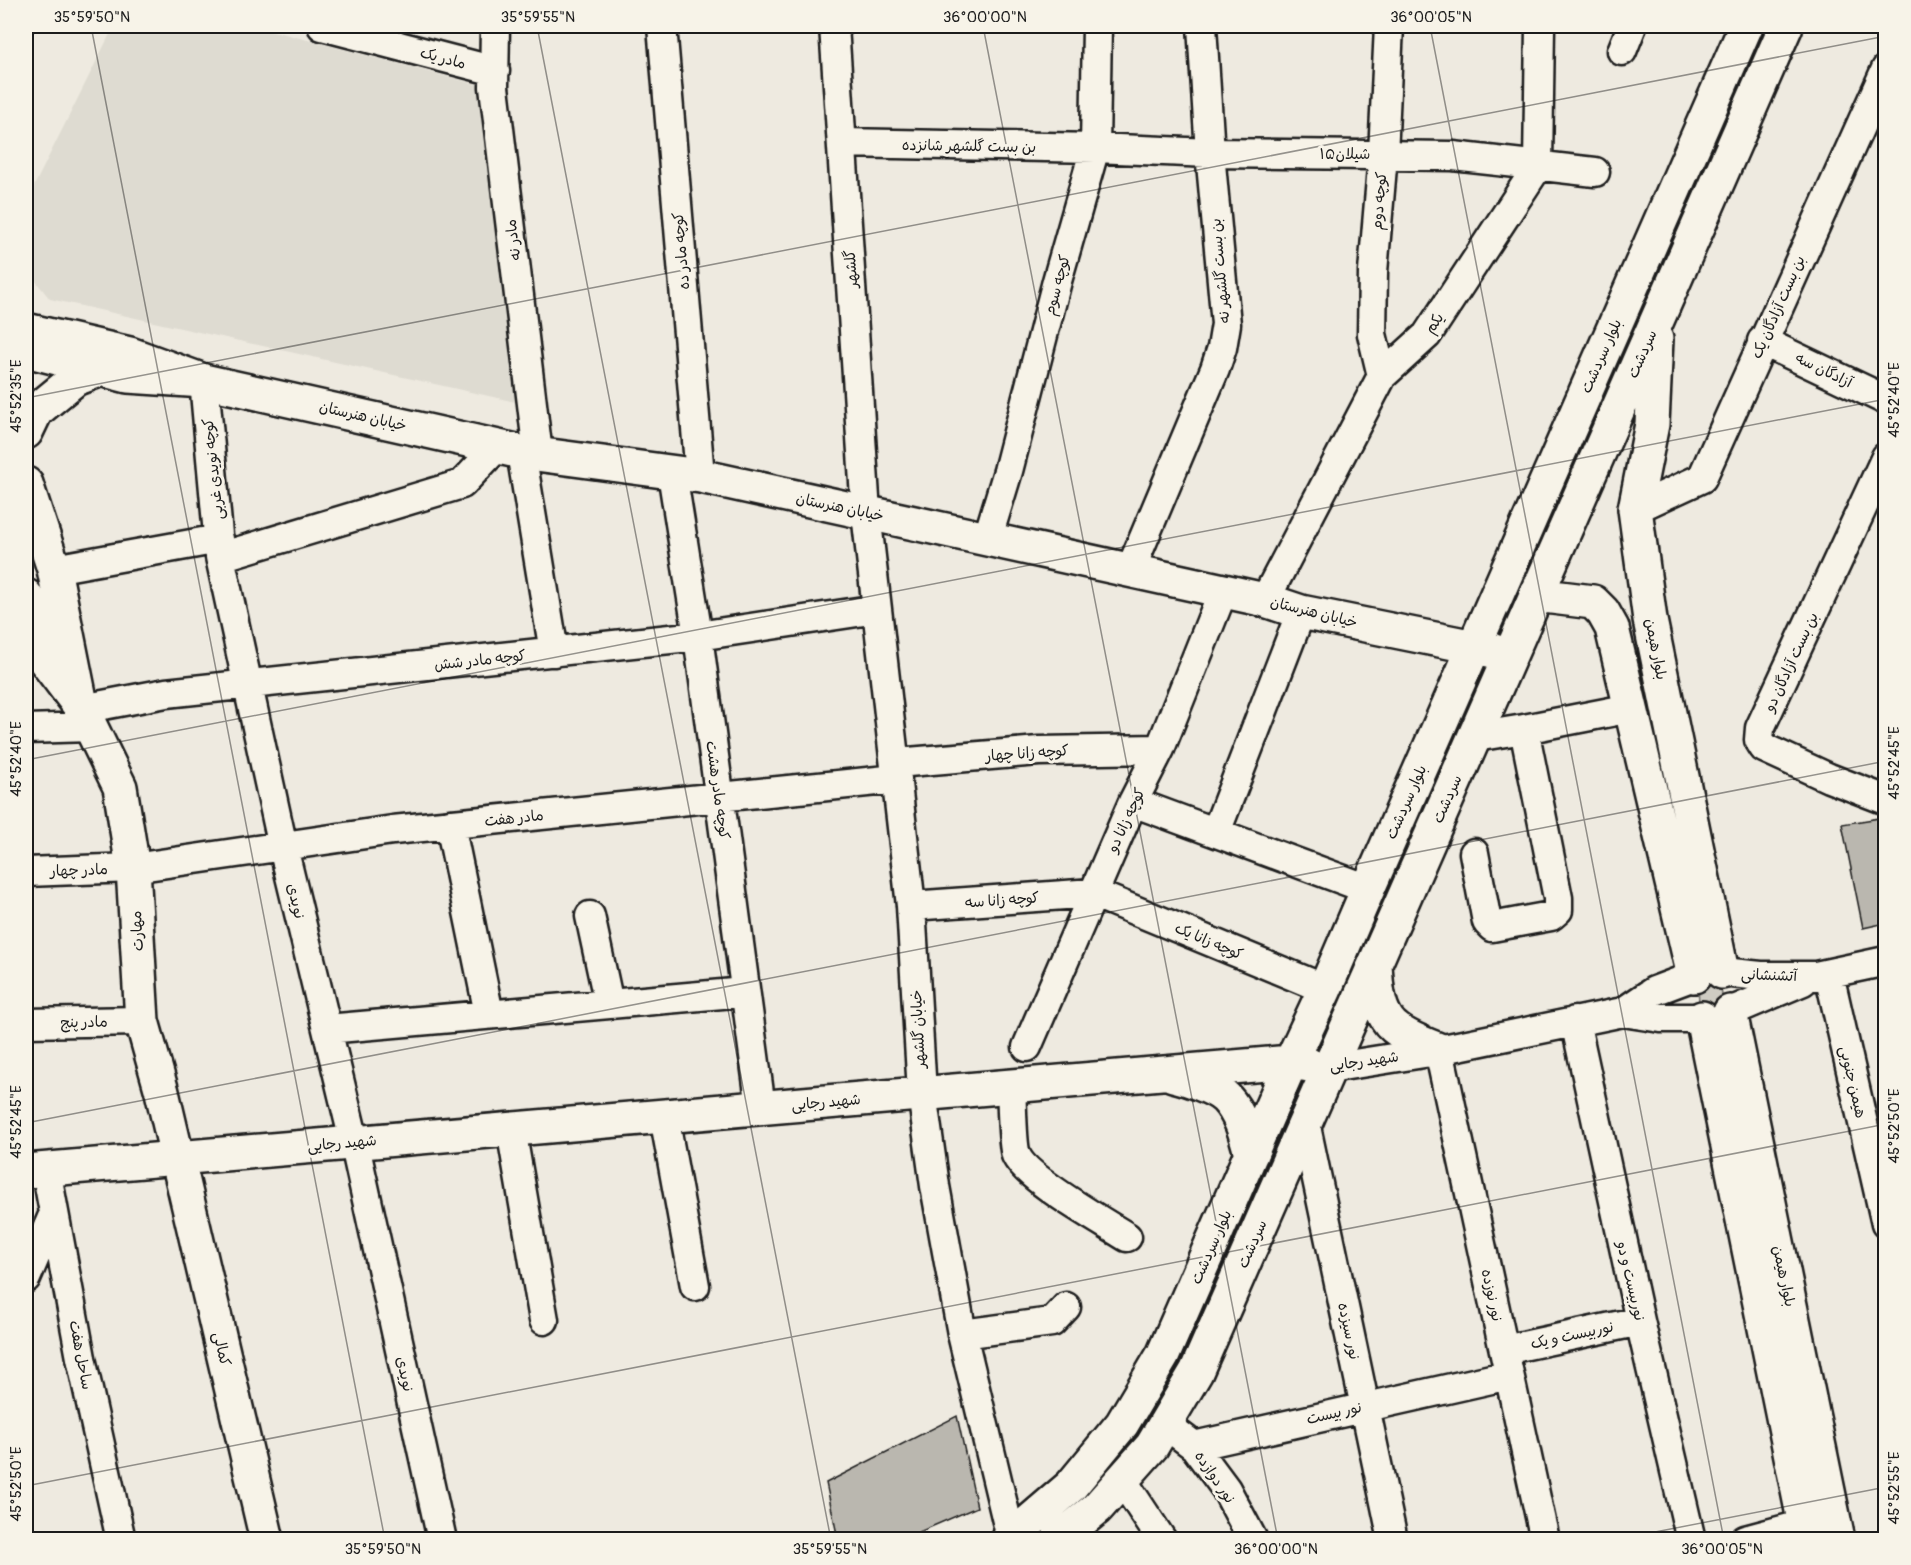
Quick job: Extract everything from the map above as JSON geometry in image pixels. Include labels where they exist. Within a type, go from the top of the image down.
[{"type":"main road","name":"بلوار سردشت","points":[[1010,1539],[1071,1486],[1122,1424],[1163,1355],[1746,26]]},
{"type":"main road","name":"سردشت","points":[[1058,1539],[1097,1508],[1152,1446],[1196,1372],[1786,26]]},
{"type":"main road","name":"بلوار هیمن","points":[[1656,322],[1653,423],[1635,509],[1650,620],[1708,974]]},
{"type":"main road","name":"خیابان هنرستان","points":[[26,330],[130,354],[204,381],[519,451],[686,475],[1265,600],[1301,612],[1510,655]]},
{"type":"main road","name":"خیابان هنرستان","points":[[26,350],[128,376],[204,381]]},
{"type":"main road","points":[[26,432],[36,411],[75,380],[102,369]]},
{"type":"main road","name":"مهارت","points":[[26,484],[54,569],[86,718]]},
{"type":"main road","points":[[1536,595],[1593,602],[1603,612],[1612,628],[1631,708],[1708,974],[1692,987],[1693,998],[1696,1009],[1716,1015]]},
{"type":"main road","name":"مهارت","points":[[26,596],[44,659],[86,718],[120,787],[133,868],[142,1021],[177,1158]]},
{"type":"main road","points":[[1375,964],[1377,992],[1387,1020],[1413,1040],[1439,1050]]},
{"type":"main road","name":"بلوار هیمن","points":[[1716,1015],[1807,1532]]},
{"type":"main road","name":"بلوار هیمن","points":[[1716,1015],[1838,1539]]},
{"type":"main road","name":"شهید رجایی","points":[[36,1170],[1291,1062],[1329,1068]]},
{"type":"main road","points":[[1166,1073],[1184,1078],[1224,1096],[1245,1131],[1251,1154]]},
{"type":"main road","name":"کمالی","points":[[177,1158],[267,1539]]},
{"type":"street","name":"مادر یک","points":[[322,26],[495,71]]},
{"type":"street","name":"مادر نه","points":[[495,26],[494,87],[519,451],[554,652]]},
{"type":"street","name":"کوچه مادر ده","points":[[662,26],[686,475]]},
{"type":"street","name":"گلشهر","points":[[834,26],[866,513]]},
{"type":"street","name":"کوچه سوم","points":[[987,540],[1008,471],[1057,281],[1095,148],[1097,26]]},
{"type":"street","name":"بن بست گلشهر نه","points":[[1130,571],[1215,369],[1222,348],[1226,324],[1210,153],[1202,26]]},
{"type":"street","name":"کوچه دوم","points":[[1382,375],[1372,334],[1373,272],[1383,154],[1389,26]]},
{"type":"street","points":[[1538,166],[1540,26]]},
{"type":"street","name":"بن بست آزادگان یک","points":[[1635,509],[1702,478],[1762,340],[1886,69]]},
{"type":"street","name":"بن بست گلشهر شانزده","points":[[843,143],[1095,148]]},
{"type":"street","name":"شیلان۱۵","points":[[1095,148],[1210,153],[1453,156],[1595,172]]},
{"type":"street","name":"یکم","points":[[1265,600],[1382,375],[1427,335],[1538,166]]},
{"type":"street","name":"آزادگان سه","points":[[1762,340],[1886,400]]},
{"type":"street","name":"کوچه نویدی غربی","points":[[204,381],[220,548]]},
{"type":"street","points":[[54,569],[220,548],[462,484],[519,451]]},
{"type":"street","name":"بن بست آزادگان دو","points":[[1886,457],[1760,728],[1759,740],[1764,748],[1829,778],[1886,800]]},
{"type":"street","name":"کوچه مادر هشت","points":[[686,475],[698,636],[761,1108]]},
{"type":"street","name":"خیابان گلشهر","points":[[866,513],[910,906],[922,1093],[935,1186],[962,1334],[1010,1539]]},
{"type":"street","name":"نویدی","points":[[220,548],[283,847],[354,1142],[442,1539]]},
{"type":"street","name":"کوچه زانا دو","points":[[1027,1047],[1133,802],[1160,749],[1223,591]]},
{"type":"street","name":"کوچه مادر شش","points":[[26,729],[86,718],[166,693],[698,636],[878,609]]},
{"type":"street","points":[[1216,832],[1301,612]]},
{"type":"street","points":[[1475,737],[1631,708]]},
{"type":"street","points":[[1474,853],[1487,922],[1492,927],[1551,916],[1558,910],[1558,898],[1524,729]]},
{"type":"street","name":"کوچه زانا چهار","points":[[896,771],[1039,751],[1160,749]]},
{"type":"street","name":"مادر هفت","points":[[133,868],[393,830],[719,797],[896,771]]},
{"type":"street","points":[[1133,802],[1368,889]]},
{"type":"street","points":[[450,824],[489,1014]]},
{"type":"street","name":"مادر چهار","points":[[26,872],[133,868]]},
{"type":"street","name":"کوچه زانا سه","points":[[910,906],[1093,893]]},
{"type":"street","name":"کوچه زانا یک","points":[[1093,893],[1325,990]]},
{"type":"street","points":[[590,916],[609,1004]]},
{"type":"street","name":"آتشنشانی","points":[[1716,1015],[1822,975],[1886,961]]},
{"type":"street","name":"آتشنشانی","points":[[1708,974],[1822,975]]},
{"type":"street","name":"شهید رجایی","points":[[1623,1012],[1654,991],[1708,974]]},
{"type":"street","name":"هیمن جنوبی","points":[[1822,975],[1886,1224]]},
{"type":"street","points":[[327,1029],[745,992]]},
{"type":"street","name":"شهید رجایی","points":[[1329,1068],[1439,1050],[1623,1012],[1661,1018],[1716,1015]]},
{"type":"street","name":"مادر پنج","points":[[26,1023],[142,1021]]},
{"type":"street","name":"نوربیست و دو","points":[[1575,1021],[1640,1321],[1691,1539]]},
{"type":"street","name":"نور نوزده","points":[[1439,1050],[1545,1539]]},
{"type":"street","points":[[1011,1086],[1016,1154],[1023,1166],[1039,1180],[1126,1237]]},
{"type":"street","points":[[664,1116],[695,1286]]},
{"type":"street","name":"نور سیزده","points":[[1305,1122],[1393,1539]]},
{"type":"street","points":[[511,1129],[544,1320]]},
{"type":"street","name":"ساحل هفت","points":[[36,1170],[54,1213],[81,1358],[121,1539]]},
{"type":"street","points":[[26,1278],[54,1213]]},
{"type":"street","points":[[962,1334],[1052,1322],[1066,1307]]},
{"type":"street","name":"نوربیست و یک","points":[[1507,1362],[1640,1321]]},
{"type":"street","name":"نور بیست","points":[[1194,1446],[1365,1406],[1507,1362]]},
{"type":"street","points":[[1165,1424],[1194,1446]]},
{"type":"street","name":"نور دوازده","points":[[1194,1446],[1226,1489],[1254,1539]]},
{"type":"street","points":[[1123,1481],[1162,1539]]},
{"type":"street","points":[[1745,1539],[1807,1532]]},
{"type":"shaded area","points":[[114,26],[254,26],[483,86],[520,403],[50,299],[26,269],[26,202]]},
{"type":"shaded area","points":[[1709,978],[1721,987],[1723,1004],[1718,1010],[1699,1002],[1698,986]]},
{"type":"building","points":[[1886,817],[1886,923],[1863,928],[1842,824]]},
{"type":"building","points":[[957,1416],[977,1507],[903,1539],[838,1539],[826,1483]]}]
